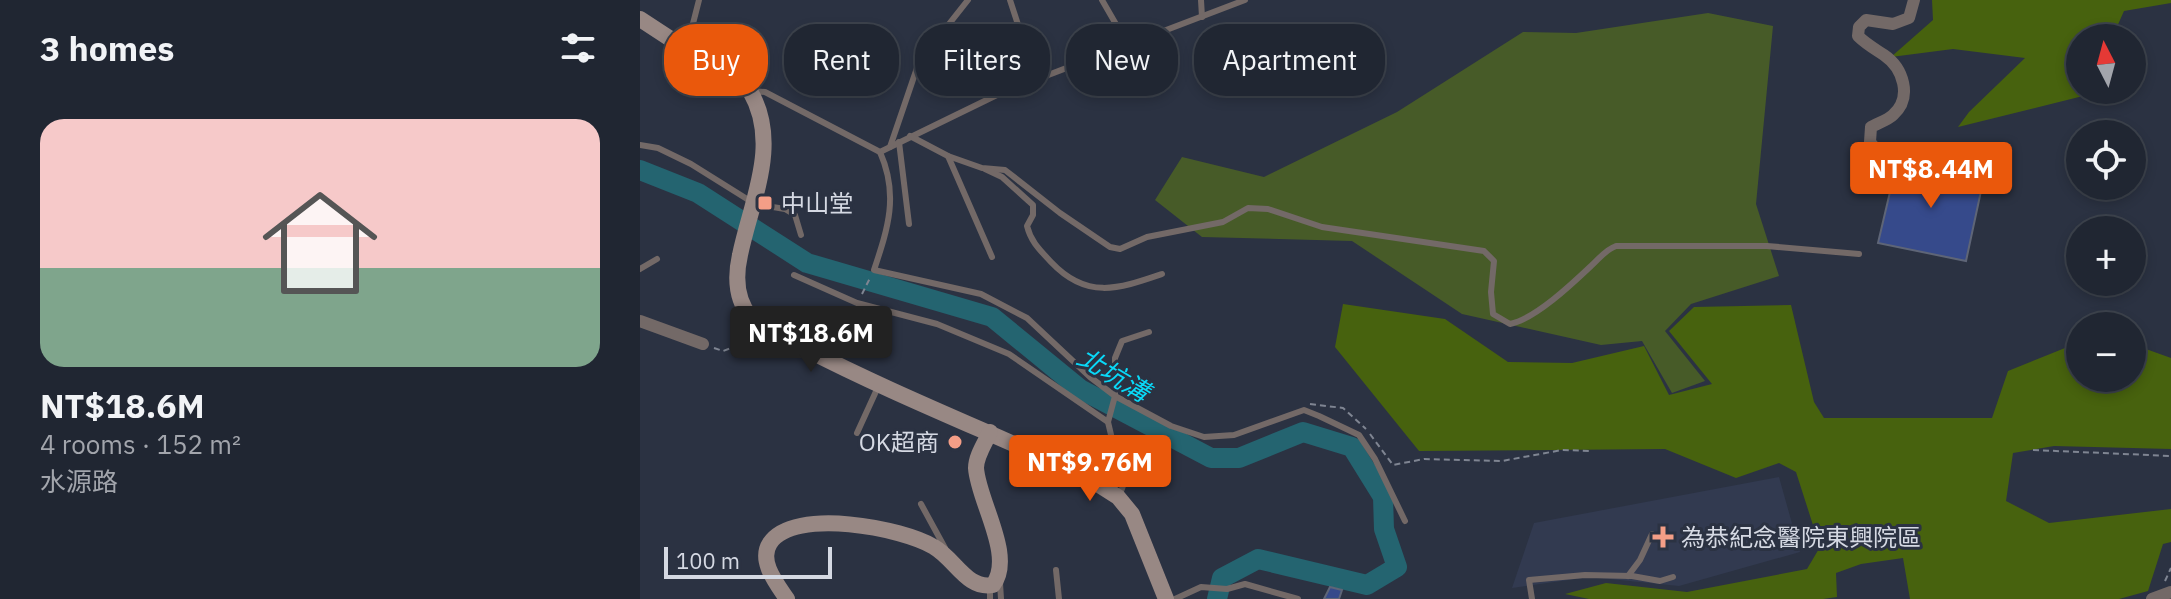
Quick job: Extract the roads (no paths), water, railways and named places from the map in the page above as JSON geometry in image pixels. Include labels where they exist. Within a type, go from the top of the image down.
[{"type":"street","points":[[1880,154],[1870,142],[1871,127],[1895,114],[1905,95],[1902,76],[1886,56],[1858,36],[1859,27],[1866,20],[1893,24],[1909,18],[1914,0]]},
{"type":"street","points":[[640,19],[664,35]]},
{"type":"street","points":[[753,96],[763,127],[763,162],[755,204],[737,266],[738,290],[743,305],[761,328],[1085,476],[1118,497],[1132,514],[1166,599]]},
{"type":"street","points":[[640,321],[703,344]]},
{"type":"street","points":[[787,599],[769,568],[766,552],[776,536],[793,528],[846,522],[902,533],[932,545],[951,558],[970,582],[995,590],[1000,563],[994,528],[976,466],[990,432]]},
{"type":"street","points":[[2152,599],[2171,592]]},
{"type":"lane","points":[[693,24],[699,0]]},
{"type":"lane","points":[[890,147],[919,62],[968,0]]},
{"type":"lane","points":[[1010,0],[1018,24]]},
{"type":"lane","points":[[1102,0],[1116,24]]},
{"type":"lane","points":[[1201,0],[1202,17]]},
{"type":"lane","points":[[1178,26],[1245,0]]},
{"type":"lane","points":[[880,152],[1001,93],[1066,68]]},
{"type":"lane","points":[[768,94],[880,152],[888,170],[891,217],[874,270],[981,294],[1027,318],[1115,396],[1171,426],[1204,437],[1234,435],[1304,410],[1359,435],[1375,459],[1405,521]]},
{"type":"lane","points":[[910,136],[948,156],[1002,177],[1033,205],[1033,215],[1027,226],[1030,240],[1072,280],[1095,288],[1112,288],[1162,274]]},
{"type":"lane","points":[[899,142],[909,224]]},
{"type":"lane","points":[[640,145],[658,148],[691,164],[755,204],[771,205],[795,215],[801,235]]},
{"type":"lane","points":[[948,156],[992,257]]},
{"type":"lane","points":[[982,168],[1005,170],[1060,213],[1110,247],[1120,249],[1147,237],[1223,222],[1248,208],[1268,209],[1322,227],[1484,251],[1494,261],[1491,292],[1493,314],[1510,324],[1524,321],[1607,250],[1616,246],[1767,246],[1859,254]]},
{"type":"lane","points":[[640,269],[657,259]]},
{"type":"lane","points":[[794,275],[857,303],[937,324],[1009,354],[1108,422]]},
{"type":"lane","points":[[1118,497],[1123,486],[1108,422],[1115,396],[1115,358],[1122,341],[1149,332]]},
{"type":"lane","points":[[857,433],[879,383]]},
{"type":"lane","points":[[921,504],[951,558]]},
{"type":"lane","points":[[1628,576],[1640,560],[1652,534]]},
{"type":"lane","points":[[1056,570],[1059,599]]},
{"type":"lane","points":[[1532,599],[1529,580],[1585,575],[1628,576],[1660,581],[1673,577]]},
{"type":"lane","points":[[1175,599],[1201,587],[1227,589],[1245,584],[1298,599]]},
{"type":"waterway","name":"北坑溝","points":[[640,170],[698,193],[807,263],[992,317],[1080,389],[1211,458],[1239,458],[1303,432],[1352,447],[1383,497],[1384,529],[1397,567],[1367,585],[1258,559],[1222,578],[1217,599]]},
{"type":"place","name":"中山堂","points":[[765,203]]},
{"type":"place","name":"OK超商","points":[[955,442]]},
{"type":"place","name":"為恭紀念醫院東興院區","points":[[1663,537]]}]
